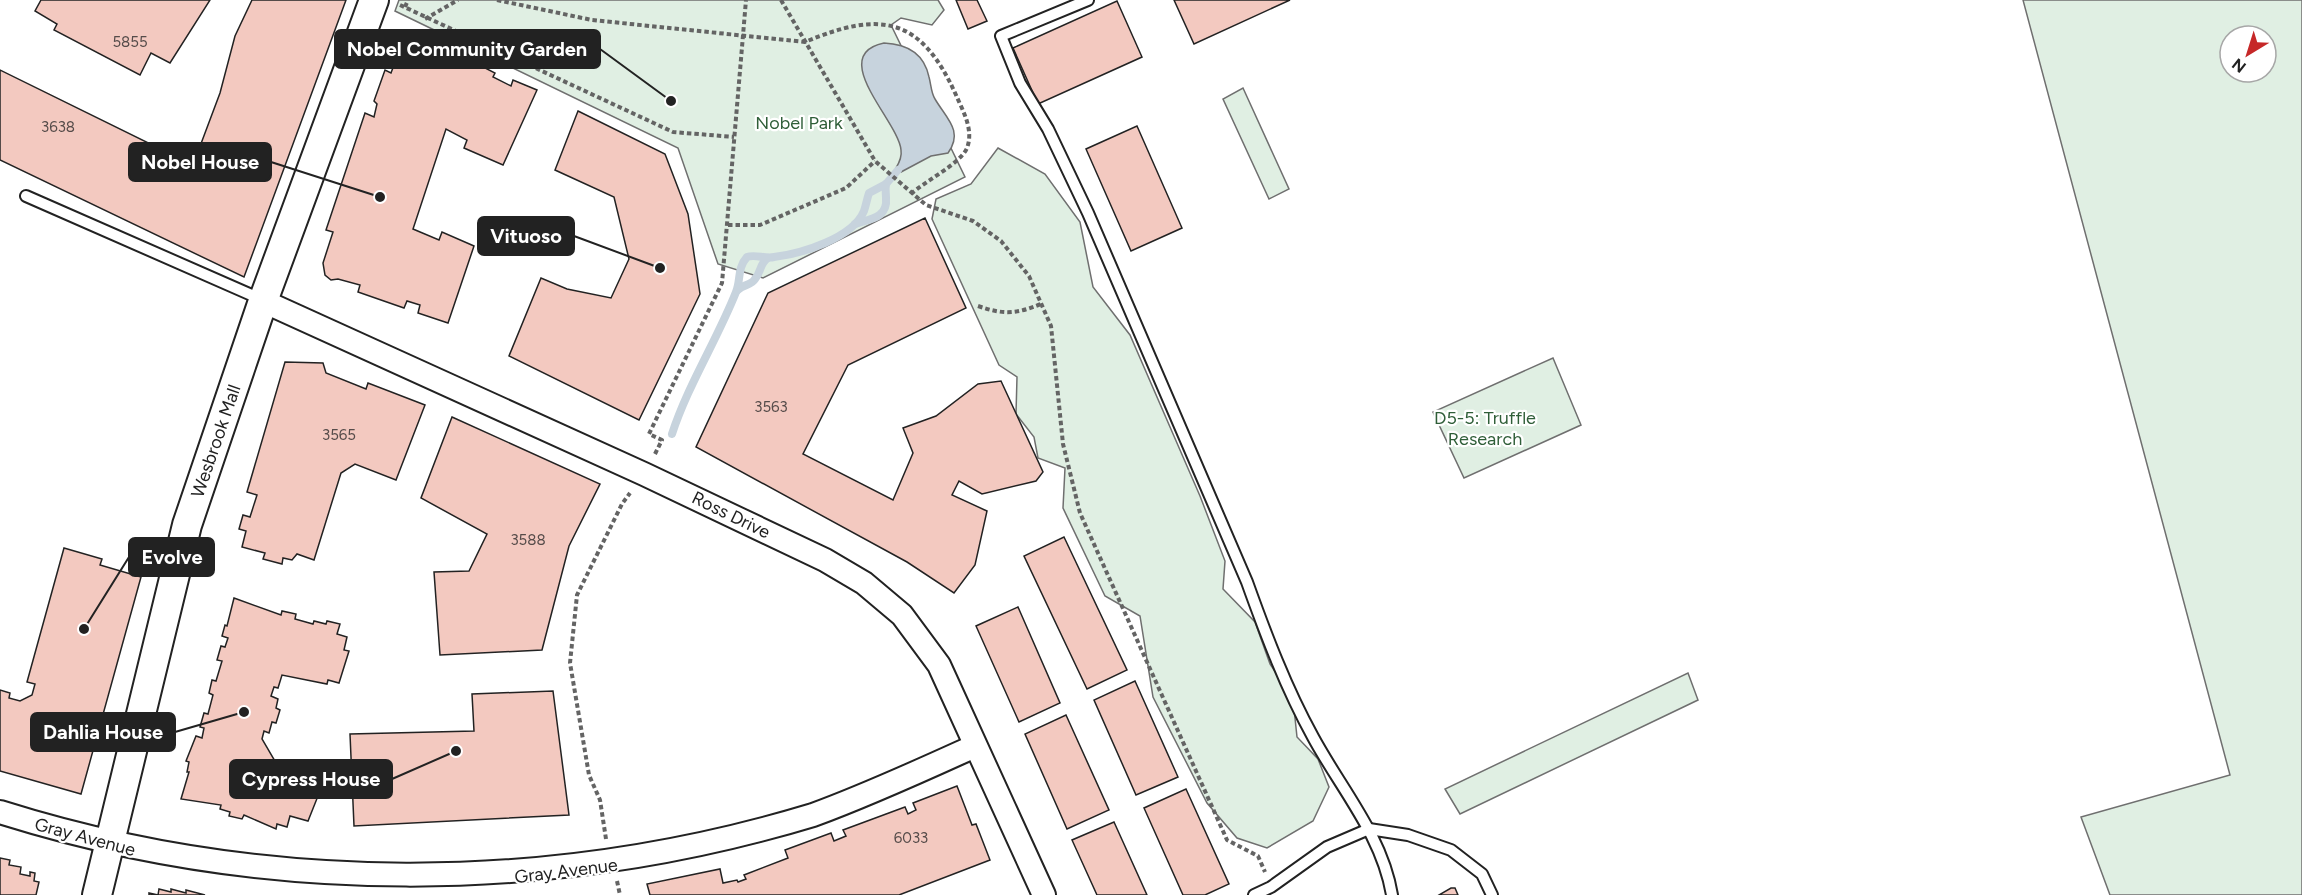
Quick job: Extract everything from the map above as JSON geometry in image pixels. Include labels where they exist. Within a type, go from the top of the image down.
[{"type":"street","name":"Wesbrook Mall","points":[[97,895],[187,525],[263,301],[385,2]]},
{"type":"street","name":"Ross Drive","points":[[263,301],[644,474],[825,560],[864,583],[902,615],[939,665],[1044,895]]},
{"type":"street","name":"Gray Avenue","points":[[0,812],[109,845],[211,867],[378,884],[450,883],[533,877],[614,866],[732,840],[814,814],[975,746]]},
{"type":"lane","points":[[1088,0],[1001,36],[1020,83],[1048,129],[1088,213],[1247,582],[1267,639],[1313,737],[1369,829],[1388,874],[1392,895]]},
{"type":"lane","points":[[26,196],[263,301]]},
{"type":"lane","points":[[1254,895],[1271,887],[1327,847],[1369,829],[1408,835],[1451,850],[1482,874],[1492,895]]},
{"type":"path","points":[[405,7],[408,0]]},
{"type":"path","points":[[425,19],[458,0]]},
{"type":"path","points":[[497,0],[592,20],[805,42],[826,33],[879,24],[909,32],[928,47],[951,85],[970,135],[964,154],[911,194]]},
{"type":"path","points":[[614,866],[603,830],[600,800],[589,775],[570,663],[577,595],[622,504],[644,474],[662,440],[649,434],[722,283],[746,0]]},
{"type":"path","points":[[782,0],[875,161],[926,205],[973,221],[1001,241],[1029,276],[1051,326],[1063,444],[1080,513],[1227,840],[1258,856],[1271,887]]},
{"type":"path","points":[[385,2],[405,7],[425,19],[673,132],[734,137]]},
{"type":"path","points":[[728,225],[760,225],[846,188],[875,161]]},
{"type":"path","points":[[978,306],[1001,314],[1025,310],[1041,304]]},
{"type":"green space","name":"Nobel Park","points":[[399,0],[938,0],[944,10],[932,25],[901,18],[891,25],[965,177],[763,278],[718,264],[678,148],[395,11]]},
{"type":"green space","points":[[2023,0],[2302,0],[2302,895],[2110,895],[2081,817],[2230,775]]},
{"type":"green space","points":[[1243,88],[1289,189],[1269,199],[1223,99]]},
{"type":"green space","points":[[998,148],[1045,174],[1080,222],[1093,287],[1130,335],[1200,496],[1225,561],[1223,589],[1255,622],[1270,664],[1293,699],[1297,737],[1318,759],[1329,787],[1313,821],[1267,848],[1237,838],[1207,803],[1153,697],[1140,616],[1105,596],[1063,508],[1065,468],[1038,458],[1034,437],[1016,414],[1017,377],[999,365],[932,219],[936,199],[971,184]]},
{"type":"green space","name":"D5-5: Truffle Research","points":[[1553,358],[1581,425],[1464,478],[1433,412]]},
{"type":"green space","points":[[1688,673],[1698,700],[1460,814],[1445,789]]},
{"type":"shaded area","points":[[884,43],[900,45],[919,56],[927,69],[934,97],[954,131],[954,138],[948,153],[931,156],[901,172],[896,168],[901,152],[897,138],[863,75],[862,61],[868,50]]},
{"type":"building","points":[[41,0],[210,0],[170,63],[151,53],[140,75],[54,30],[57,24],[35,11]]},
{"type":"building","points":[[252,0],[346,0],[244,277],[0,160],[0,70],[193,165],[220,93],[235,36]]},
{"type":"building","points":[[956,0],[977,0],[987,21],[968,29]]},
{"type":"building","points":[[1174,0],[1290,0],[1194,44]]},
{"type":"building","points":[[1117,1],[1142,57],[1038,104],[1013,48]]},
{"type":"building","points":[[412,32],[439,46],[438,52],[457,61],[460,55],[495,73],[493,77],[511,86],[513,80],[537,90],[503,165],[464,148],[467,140],[446,129],[413,229],[439,240],[442,232],[474,246],[448,323],[418,313],[420,305],[407,301],[404,308],[358,292],[360,285],[338,279],[331,280],[325,275],[323,263],[333,232],[326,230],[365,113],[374,117],[377,104],[374,101],[385,70],[391,73],[397,57],[404,57]]},
{"type":"building","points":[[578,111],[665,154],[688,214],[700,294],[639,420],[509,356],[541,278],[567,289],[611,298],[629,259],[614,197],[555,170]]},
{"type":"building","points":[[1137,126],[1182,228],[1131,251],[1086,149]]},
{"type":"building","points":[[925,218],[966,308],[848,365],[803,454],[893,500],[913,453],[903,428],[936,416],[978,384],[1001,381],[1043,472],[1036,481],[982,494],[959,481],[952,495],[987,511],[975,565],[954,593],[907,562],[696,447],[768,293]]},
{"type":"building","points":[[285,362],[323,363],[326,373],[366,389],[368,383],[425,405],[396,480],[355,464],[341,473],[314,560],[297,554],[292,560],[283,558],[282,564],[263,559],[265,553],[242,547],[246,531],[239,529],[243,515],[250,517],[257,495],[247,492]]},
{"type":"building","points":[[452,417],[600,484],[569,546],[542,650],[440,655],[434,572],[469,571],[487,534],[421,498]]},
{"type":"building","points":[[1064,537],[1127,670],[1087,689],[1024,556]]},
{"type":"building","points":[[64,548],[102,559],[100,565],[141,577],[81,794],[0,771],[0,690],[10,693],[9,698],[20,701],[32,695],[35,684],[27,682]]},
{"type":"building","points":[[234,598],[281,615],[282,611],[296,614],[295,619],[313,624],[314,621],[326,624],[327,621],[340,624],[337,634],[347,637],[344,650],[349,651],[339,683],[328,680],[327,684],[282,675],[278,688],[274,687],[271,696],[278,699],[276,708],[280,710],[276,723],[272,722],[269,733],[264,731],[262,739],[276,763],[284,766],[285,761],[295,764],[294,768],[321,776],[318,786],[314,785],[311,793],[318,796],[308,821],[290,816],[287,827],[277,824],[276,829],[244,815],[242,819],[229,816],[230,812],[220,809],[221,805],[181,799],[189,772],[187,772],[189,762],[186,761],[196,736],[202,738],[204,728],[200,727],[204,713],[208,714],[213,695],[209,693],[212,680],[216,681],[222,661],[217,660],[221,646],[225,647],[228,638],[222,636]]},
{"type":"building","points":[[1018,607],[1060,703],[1019,722],[976,626]]},
{"type":"building","points":[[1135,681],[1178,777],[1136,795],[1094,700]]},
{"type":"building","points":[[553,691],[569,815],[354,826],[350,734],[474,731],[472,694]]},
{"type":"building","points":[[1066,715],[1109,810],[1067,829],[1025,734]]},
{"type":"building","points":[[957,786],[972,825],[976,824],[990,860],[899,895],[650,895],[647,884],[720,869],[723,883],[737,880],[738,882],[746,879],[744,875],[788,858],[785,850],[831,833],[834,841],[846,836],[843,830],[905,807],[908,814],[916,810],[913,803]]},
{"type":"building","points":[[1186,789],[1229,884],[1205,895],[1183,895],[1144,808]]},
{"type":"building","points":[[1114,822],[1147,895],[1097,895],[1072,840]]},
{"type":"building","points":[[0,858],[10,860],[9,865],[21,867],[20,874],[30,876],[30,872],[35,873],[34,881],[39,882],[36,895],[0,895]]},
{"type":"building","points":[[1455,888],[1458,895],[1439,895]]},
{"type":"building","points":[[159,889],[171,892],[171,889],[205,895],[158,895]]},
{"type":"waterway","points":[[672,434],[686,398],[728,310],[737,288],[740,270],[747,257],[785,255],[838,237],[858,221],[864,211],[869,193],[886,184],[898,170]]},
{"type":"waterway","points":[[855,224],[876,217],[884,210],[886,184]]},
{"type":"waterway","points":[[738,290],[753,281],[768,258]]},
{"type":"place","name":"Nobel Community Garden","points":[[671,101]]},
{"type":"place","name":"Nobel House","points":[[380,197]]},
{"type":"place","name":"Vituoso","points":[[660,268]]},
{"type":"place","name":"Evolve","points":[[84,629]]},
{"type":"place","name":"Dahlia House","points":[[244,712]]},
{"type":"place","name":"Cypress House","points":[[456,751]]}]
